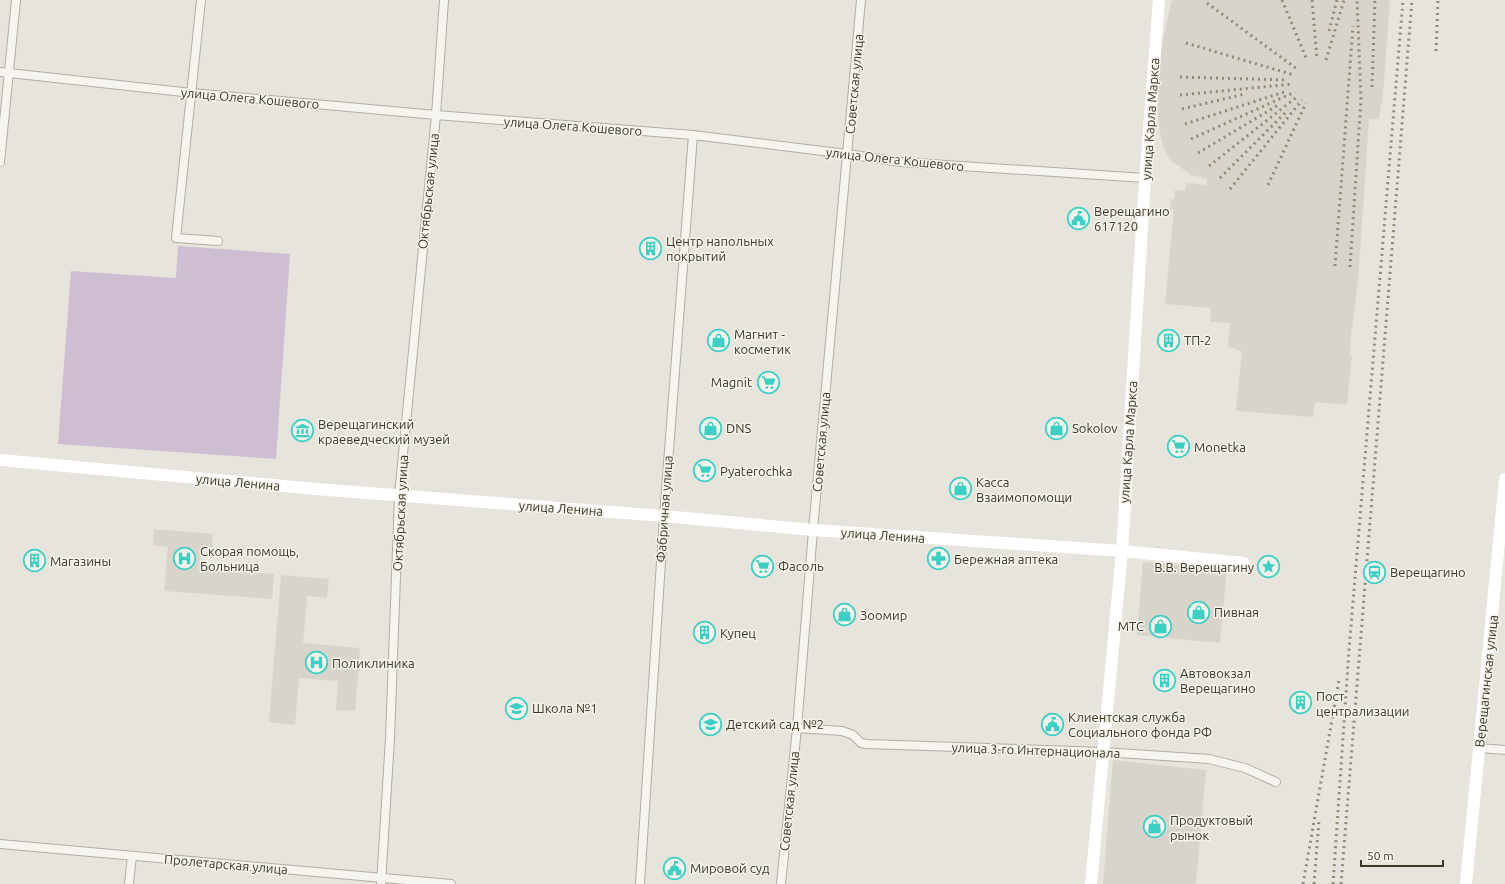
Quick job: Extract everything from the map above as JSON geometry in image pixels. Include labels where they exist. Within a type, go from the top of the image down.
[{"type":"main road","name":"улица Карла Маркса","points":[[1091,884],[1122,551],[1145,178],[1159,0]]},
{"type":"main road","name":"улица Ленина","points":[[0,460],[316,489],[664,516],[813,530],[1122,551],[1244,563]]},
{"type":"main road","name":"Верещагинская улица","points":[[1466,884],[1479,748],[1501,566],[1505,479]]},
{"type":"street","points":[[0,162],[4,73],[16,0]]},
{"type":"street","points":[[201,0],[176,238],[218,242]]},
{"type":"street","name":"Октябрьская улица","points":[[381,881],[390,738],[399,495],[436,115],[444,0]]},
{"type":"street","name":"Советская улица","points":[[781,884],[797,728],[813,530],[861,0]]},
{"type":"street","name":"улица Олега Кошевого","points":[[4,73],[192,93],[436,115],[693,135],[901,162],[1145,178]]},
{"type":"street","name":"Фабричная улица","points":[[640,884],[664,516],[693,135]]},
{"type":"street","name":"улица 3-го Интернационала","points":[[797,728],[842,731],[853,735],[861,744],[1103,752],[1222,761],[1245,768],[1276,782]]},
{"type":"street","points":[[1479,748],[1505,750]]},
{"type":"street","name":"Пролетарская улица","points":[[0,844],[381,881],[451,884]]},
{"type":"street","points":[[129,884],[132,856]]},
{"type":"shaded area","points":[[1172,0],[1390,0],[1383,94],[1379,119],[1369,119],[1358,282],[1351,336],[1350,355],[1352,355],[1347,405],[1315,402],[1313,417],[1236,411],[1242,352],[1228,347],[1230,323],[1210,322],[1211,308],[1165,304],[1174,209],[1170,209],[1171,199],[1174,199],[1175,190],[1185,191],[1186,183],[1206,185],[1207,179],[1191,175],[1169,159],[1163,146],[1159,129],[1157,98],[1161,47]]},
{"type":"shaded area","points":[[178,246],[290,254],[276,459],[58,444],[71,271],[176,278]]},
{"type":"shaded area","name":"Скорая помощь, Больница","points":[[154,529],[213,534],[212,547],[202,546],[200,569],[274,574],[272,599],[164,591],[168,547],[153,545]]},
{"type":"shaded area","points":[[1143,562],[1227,569],[1220,643],[1137,635]]},
{"type":"shaded area","name":"Поликлиника","points":[[281,575],[329,579],[327,598],[307,596],[303,643],[360,648],[355,711],[336,710],[338,681],[299,678],[295,725],[269,722]]},
{"type":"shaded area","name":"Продуктовый рынок","points":[[1113,760],[1206,770],[1196,884],[1103,884]]},
{"type":"railway","points":[[1282,0],[1307,60]]},
{"type":"railway","points":[[1312,0],[1317,58]]},
{"type":"railway","points":[[1329,31],[1337,0]]},
{"type":"railway","points":[[1326,60],[1344,0]]},
{"type":"railway","points":[[1350,267],[1361,99],[1357,0]]},
{"type":"railway","points":[[1372,87],[1375,0]]},
{"type":"railway","points":[[1333,884],[1349,650],[1403,0]]},
{"type":"railway","points":[[1341,884],[1412,0]]},
{"type":"railway","points":[[1436,51],[1438,0]]},
{"type":"railway","points":[[1207,3],[1297,69]]},
{"type":"railway","points":[[1335,266],[1353,26]]},
{"type":"railway","points":[[1186,43],[1294,75]]},
{"type":"railway","points":[[1180,77],[1287,80]]},
{"type":"railway","points":[[1180,95],[1293,84]]},
{"type":"railway","points":[[1185,124],[1284,92]]},
{"type":"railway","points":[[1191,139],[1295,92]]},
{"type":"railway","points":[[1182,109],[1245,94]]},
{"type":"railway","points":[[1209,166],[1298,96]]},
{"type":"railway","points":[[1230,189],[1302,100]]},
{"type":"railway","points":[[1268,185],[1306,103]]},
{"type":"railway","points":[[1198,153],[1280,104]]},
{"type":"railway","points":[[1220,178],[1288,110]]},
{"type":"railway","points":[[1303,884],[1339,680]]},
{"type":"railway","points":[[1314,884],[1319,820]]},
{"type":"place","name":"Верещагино 617120","points":[[1079,218]]},
{"type":"place","name":"Центр напольных покрытий","points":[[651,248]]},
{"type":"place","name":"ТП-2","points":[[1168,340]]},
{"type":"place","name":"Магнит - косметик","points":[[718,341]]},
{"type":"place","name":"Magnit","points":[[768,382]]},
{"type":"place","name":"DNS","points":[[710,428]]},
{"type":"place","name":"Sokolov","points":[[1057,428]]},
{"type":"place","name":"Верещагинский краеведческий музей","points":[[302,431]]},
{"type":"place","name":"Monetka","points":[[1178,447]]},
{"type":"place","name":"Pyaterochka","points":[[705,471]]},
{"type":"place","name":"Касса Взаимопомощи","points":[[961,489]]},
{"type":"place","name":"Скорая помощь, Больница","points":[[184,558]]},
{"type":"place","name":"Бережная аптека","points":[[938,559]]},
{"type":"place","name":"Магазины","points":[[35,561]]},
{"type":"place","name":"Фасоль","points":[[762,566]]},
{"type":"place","name":"В.В. Верещагину","points":[[1269,567]]},
{"type":"place","name":"Верещагино","points":[[1374,572]]},
{"type":"place","name":"Пивная","points":[[1199,612]]},
{"type":"place","name":"Зоомир","points":[[844,615]]},
{"type":"place","name":"МТС","points":[[1160,626]]},
{"type":"place","name":"Купец","points":[[705,633]]},
{"type":"place","name":"Поликлиника","points":[[316,663]]},
{"type":"place","name":"Автовокзал Верещагино","points":[[1165,680]]},
{"type":"place","name":"Пост централизации","points":[[1301,703]]},
{"type":"place","name":"Школа №1","points":[[516,708]]},
{"type":"place","name":"Детский сад №2","points":[[711,724]]},
{"type":"place","name":"Клиентская служба Социального фонда РФ","points":[[1053,724]]},
{"type":"place","name":"Продуктовый рынок","points":[[1154,827]]},
{"type":"place","name":"Мировой суд","points":[[675,868]]}]
